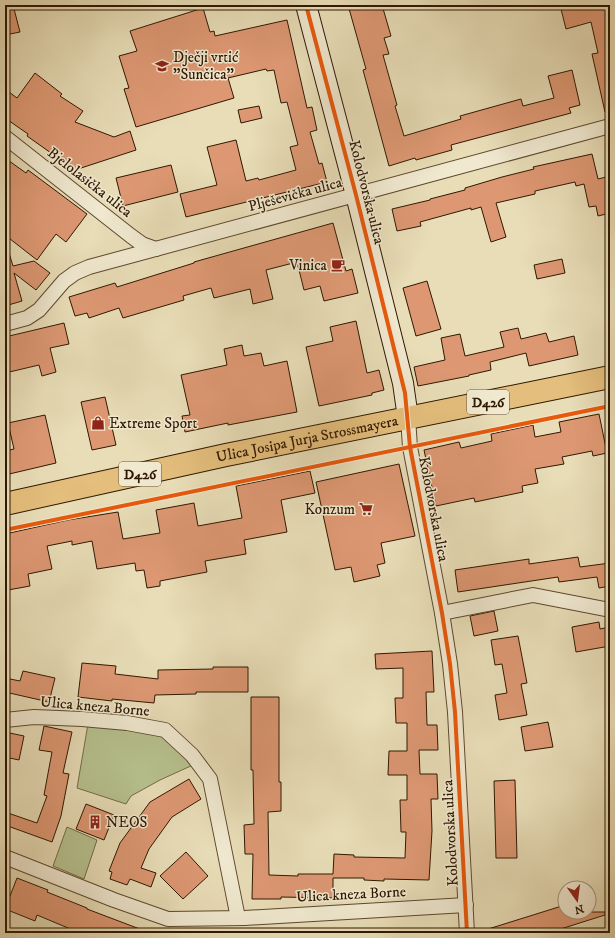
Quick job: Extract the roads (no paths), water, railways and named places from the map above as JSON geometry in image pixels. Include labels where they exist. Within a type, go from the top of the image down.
[{"type":"main road","name":"Ulica Josipa Jurja Strossmayera","points":[[5,504],[218,457],[610,377]]},
{"type":"street","name":"Kolodvorska ulica","points":[[306,5],[356,195],[404,388],[410,447],[442,613],[450,664],[455,712],[467,933]]},
{"type":"street","name":"Plješevička ulica","points":[[5,324],[27,318],[39,310],[64,281],[75,273],[89,267],[610,126]]},
{"type":"street","name":"Bjelolasička ulica","points":[[5,137],[131,236],[142,244],[156,249]]},
{"type":"street","points":[[442,613],[533,595],[610,610]]},
{"type":"street","name":"Ulica kneza Borne","points":[[5,720],[34,717],[82,719],[127,723],[165,730],[192,755],[210,779],[238,918]]},
{"type":"street","name":"Ulica kneza Borne","points":[[5,857],[114,900],[168,919],[238,918],[466,905]]},
{"type":"place","name":"Dječji vrtić \"Sunčica\"","points":[[162,66]]},
{"type":"place","name":"Vinica","points":[[338,265]]},
{"type":"place","name":"Extreme Sport","points":[[98,423]]},
{"type":"place","name":"Konzum","points":[[366,509]]},
{"type":"place","name":"NEOS","points":[[95,822]]}]
